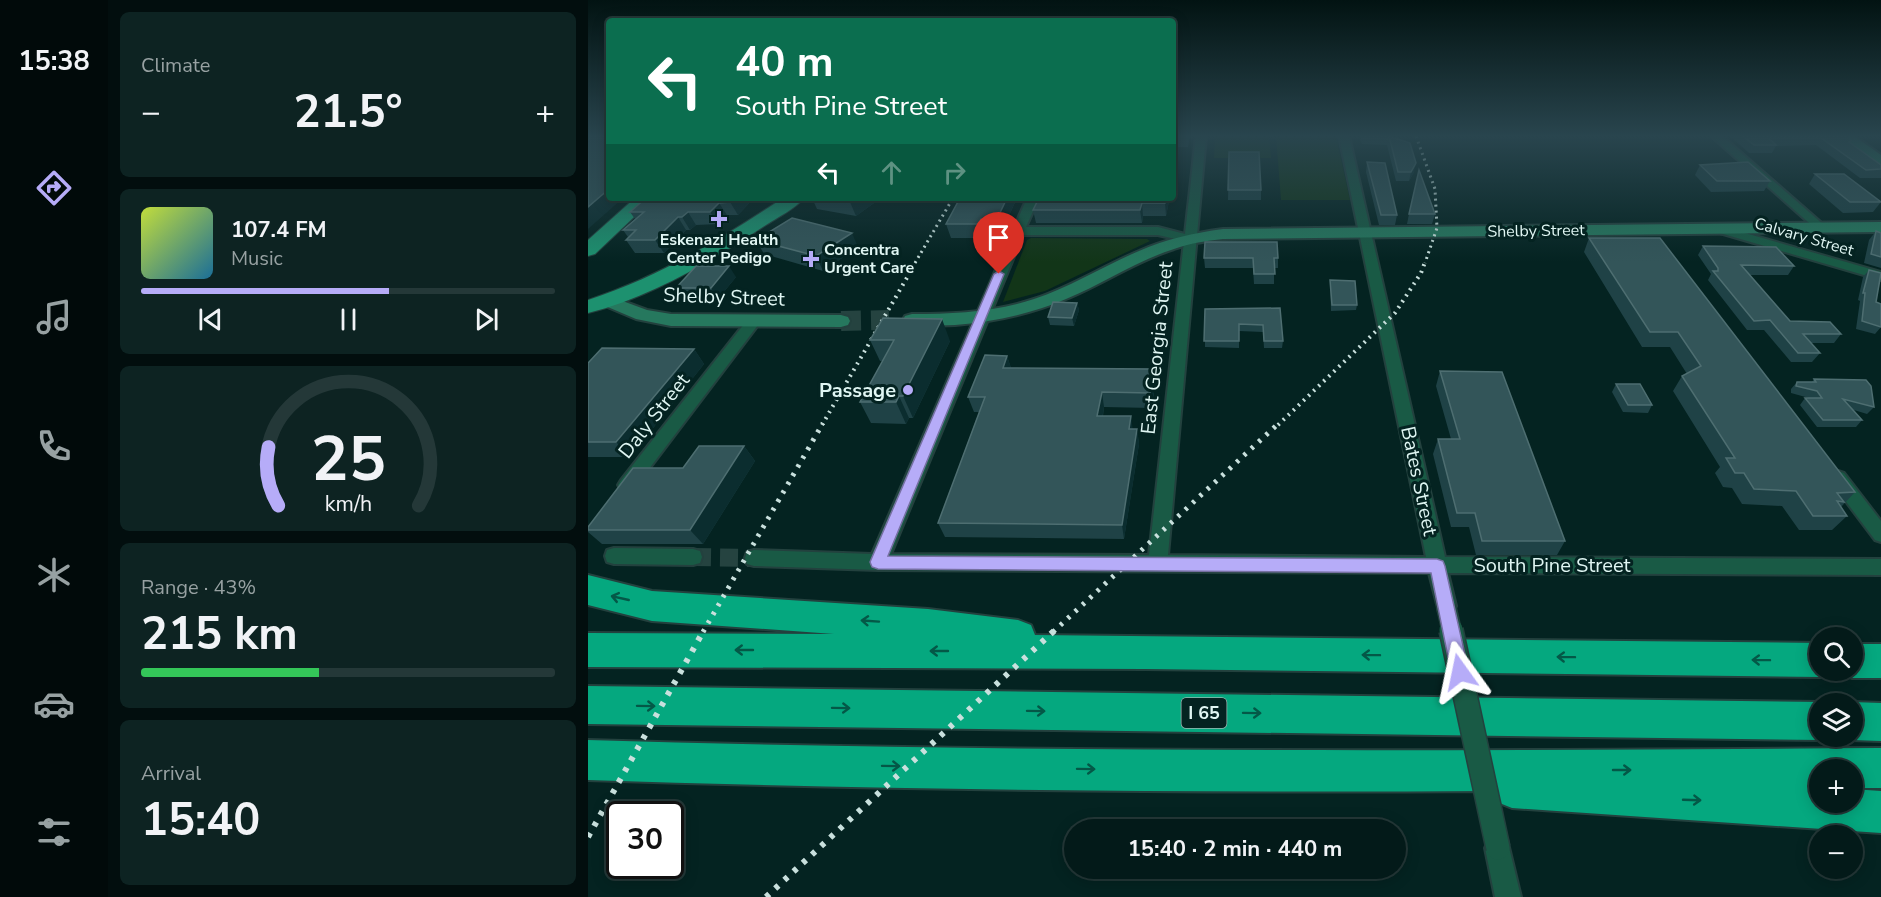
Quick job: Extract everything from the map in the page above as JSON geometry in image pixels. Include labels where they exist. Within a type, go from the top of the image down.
[{"type":"highway","points":[[588,590],[652,606],[928,625],[1145,652]]},
{"type":"highway","points":[[588,650],[1145,652],[1809,660]]},
{"type":"highway","points":[[1863,661],[1881,661]]},
{"type":"highway","name":"I 65","points":[[588,705],[1809,721]]},
{"type":"highway","points":[[1863,721],[1881,722]]},
{"type":"highway","points":[[588,760],[748,765],[1333,772],[1881,768]]},
{"type":"highway","points":[[588,772],[748,765]]},
{"type":"highway","points":[[1333,772],[1634,797],[1881,812]]},
{"type":"main road","points":[[588,250],[642,201]]},
{"type":"main road","points":[[588,307],[654,283],[698,261],[790,201]]},
{"type":"main road","name":"Shelby Street","points":[[899,320],[980,318],[1044,302],[1144,254],[1191,239],[1238,233],[1365,234],[1881,227]]},
{"type":"main road","name":"Shelby Street","points":[[609,301],[634,312],[660,319],[753,322],[841,321]]},
{"type":"street","name":"East Georgia Street","points":[[1158,564],[1197,178]]},
{"type":"street","name":"Bates Street","points":[[1353,178],[1508,897]]},
{"type":"street","points":[[1764,178],[1821,228]]},
{"type":"street","points":[[878,562],[1032,201]]},
{"type":"street","name":"Calvary Street","points":[[1717,229],[1881,276]]},
{"type":"street","points":[[1653,230],[1666,247]]},
{"type":"street","name":"Shelby Street","points":[[1018,231],[1158,231],[1191,239]]},
{"type":"street","name":"Daly Street","points":[[619,495],[753,322]]},
{"type":"street","points":[[1830,468],[1881,535]]},
{"type":"street","points":[[614,556],[693,557]]},
{"type":"street","name":"South Pine Street","points":[[754,558],[878,562],[1881,567]]},
{"type":"green space","points":[[1279,178],[1345,178],[1350,200],[1281,200]]},
{"type":"green space","points":[[1031,238],[1147,239],[1150,241],[1045,291],[1003,302],[1027,240]]},
{"type":"building","points":[[588,178],[606,178],[606,192],[588,207]]},
{"type":"building","points":[[1228,178],[1260,178],[1261,190],[1228,190]]},
{"type":"building","points":[[1371,178],[1388,178],[1397,215],[1381,215]]},
{"type":"building","points":[[1417,178],[1422,178],[1435,214],[1409,214]]},
{"type":"building","points":[[1714,178],[1766,178],[1770,181],[1717,181]]},
{"type":"building","points":[[1820,178],[1849,178],[1881,202],[1850,202]]},
{"type":"building","points":[[643,201],[731,201],[719,203],[710,212],[688,212],[678,217],[655,240],[626,240],[636,230],[623,230],[644,212],[630,212]]},
{"type":"building","points":[[958,201],[1006,201],[997,219],[981,219],[978,224],[946,224]]},
{"type":"building","points":[[1038,201],[1165,201],[1165,203],[1142,203],[1140,210],[1033,210]]},
{"type":"building","points":[[792,218],[852,233],[816,256],[756,240]]},
{"type":"building","points":[[1876,231],[1881,233],[1881,257],[1871,254]]},
{"type":"building","points":[[1589,238],[1660,238],[1855,492],[1837,493],[1844,502],[1837,501],[1847,516],[1813,516],[1796,491],[1754,489],[1744,473],[1735,473],[1726,458],[1735,458],[1682,376],[1701,366],[1678,332],[1650,332]]},
{"type":"building","points":[[1205,242],[1277,242],[1278,258],[1274,258],[1275,274],[1254,274],[1253,258],[1204,258]]},
{"type":"building","points":[[1703,246],[1776,247],[1794,266],[1741,265],[1790,321],[1830,322],[1841,334],[1803,334],[1820,353],[1798,353],[1770,320],[1754,321],[1713,271],[1718,271],[1718,268]]},
{"type":"building","points":[[696,266],[729,266],[711,288],[676,288]]},
{"type":"building","points":[[1869,270],[1881,273],[1876,302],[1881,304],[1881,327],[1862,321],[1865,293],[1863,293]]},
{"type":"building","points":[[1330,280],[1355,281],[1357,305],[1332,305]]},
{"type":"building","points":[[1053,302],[1077,303],[1072,318],[1048,317]]},
{"type":"building","points":[[1280,308],[1283,341],[1264,341],[1263,325],[1239,324],[1239,341],[1204,341],[1205,309]]},
{"type":"building","points":[[883,318],[942,319],[903,396],[899,396],[896,402],[860,402],[894,340],[870,340]]},
{"type":"building","points":[[602,348],[694,349],[616,442],[588,442],[588,363]]},
{"type":"building","points":[[985,355],[1007,356],[1003,368],[1153,369],[1150,393],[1102,392],[1097,416],[1131,416],[1129,429],[1137,429],[1122,525],[938,523],[985,397],[968,397]]},
{"type":"building","points":[[1440,371],[1502,372],[1565,541],[1482,541],[1475,513],[1457,513],[1438,439],[1460,439]]},
{"type":"building","points":[[1814,379],[1866,380],[1871,386],[1874,407],[1843,399],[1862,420],[1823,420],[1805,398],[1822,398],[1817,391],[1796,386],[1797,382],[1816,382]]},
{"type":"building","points":[[1616,384],[1640,384],[1652,405],[1628,405]]},
{"type":"building","points":[[699,446],[744,446],[690,530],[588,530],[633,468],[683,468]]},
{"type":"tunnel","points":[[841,321],[889,320]]},
{"type":"tunnel","points":[[693,557],[754,558]]},
{"type":"railway","points":[[1425,263],[1437,228],[1435,189],[1431,178]]},
{"type":"railway","points":[[915,263],[951,201]]},
{"type":"railway","points":[[822,425],[916,262]]},
{"type":"railway","points":[[1278,425],[1395,313],[1421,273],[1425,262]]},
{"type":"railway","points":[[703,632],[823,423]]},
{"type":"railway","points":[[1053,632],[1279,423]]},
{"type":"railway","points":[[588,837],[704,630]]},
{"type":"railway","points":[[766,897],[1055,630]]},
{"type":"place","name":"Eskenazi Health Center Pedigo","points":[[719,219]]},
{"type":"place","name":"Concentra Urgent Care","points":[[811,259]]},
{"type":"place","name":"Passage","points":[[908,390]]},
{"type":"route","points":[[999,274],[878,562],[1437,566],[1460,672]]}]
